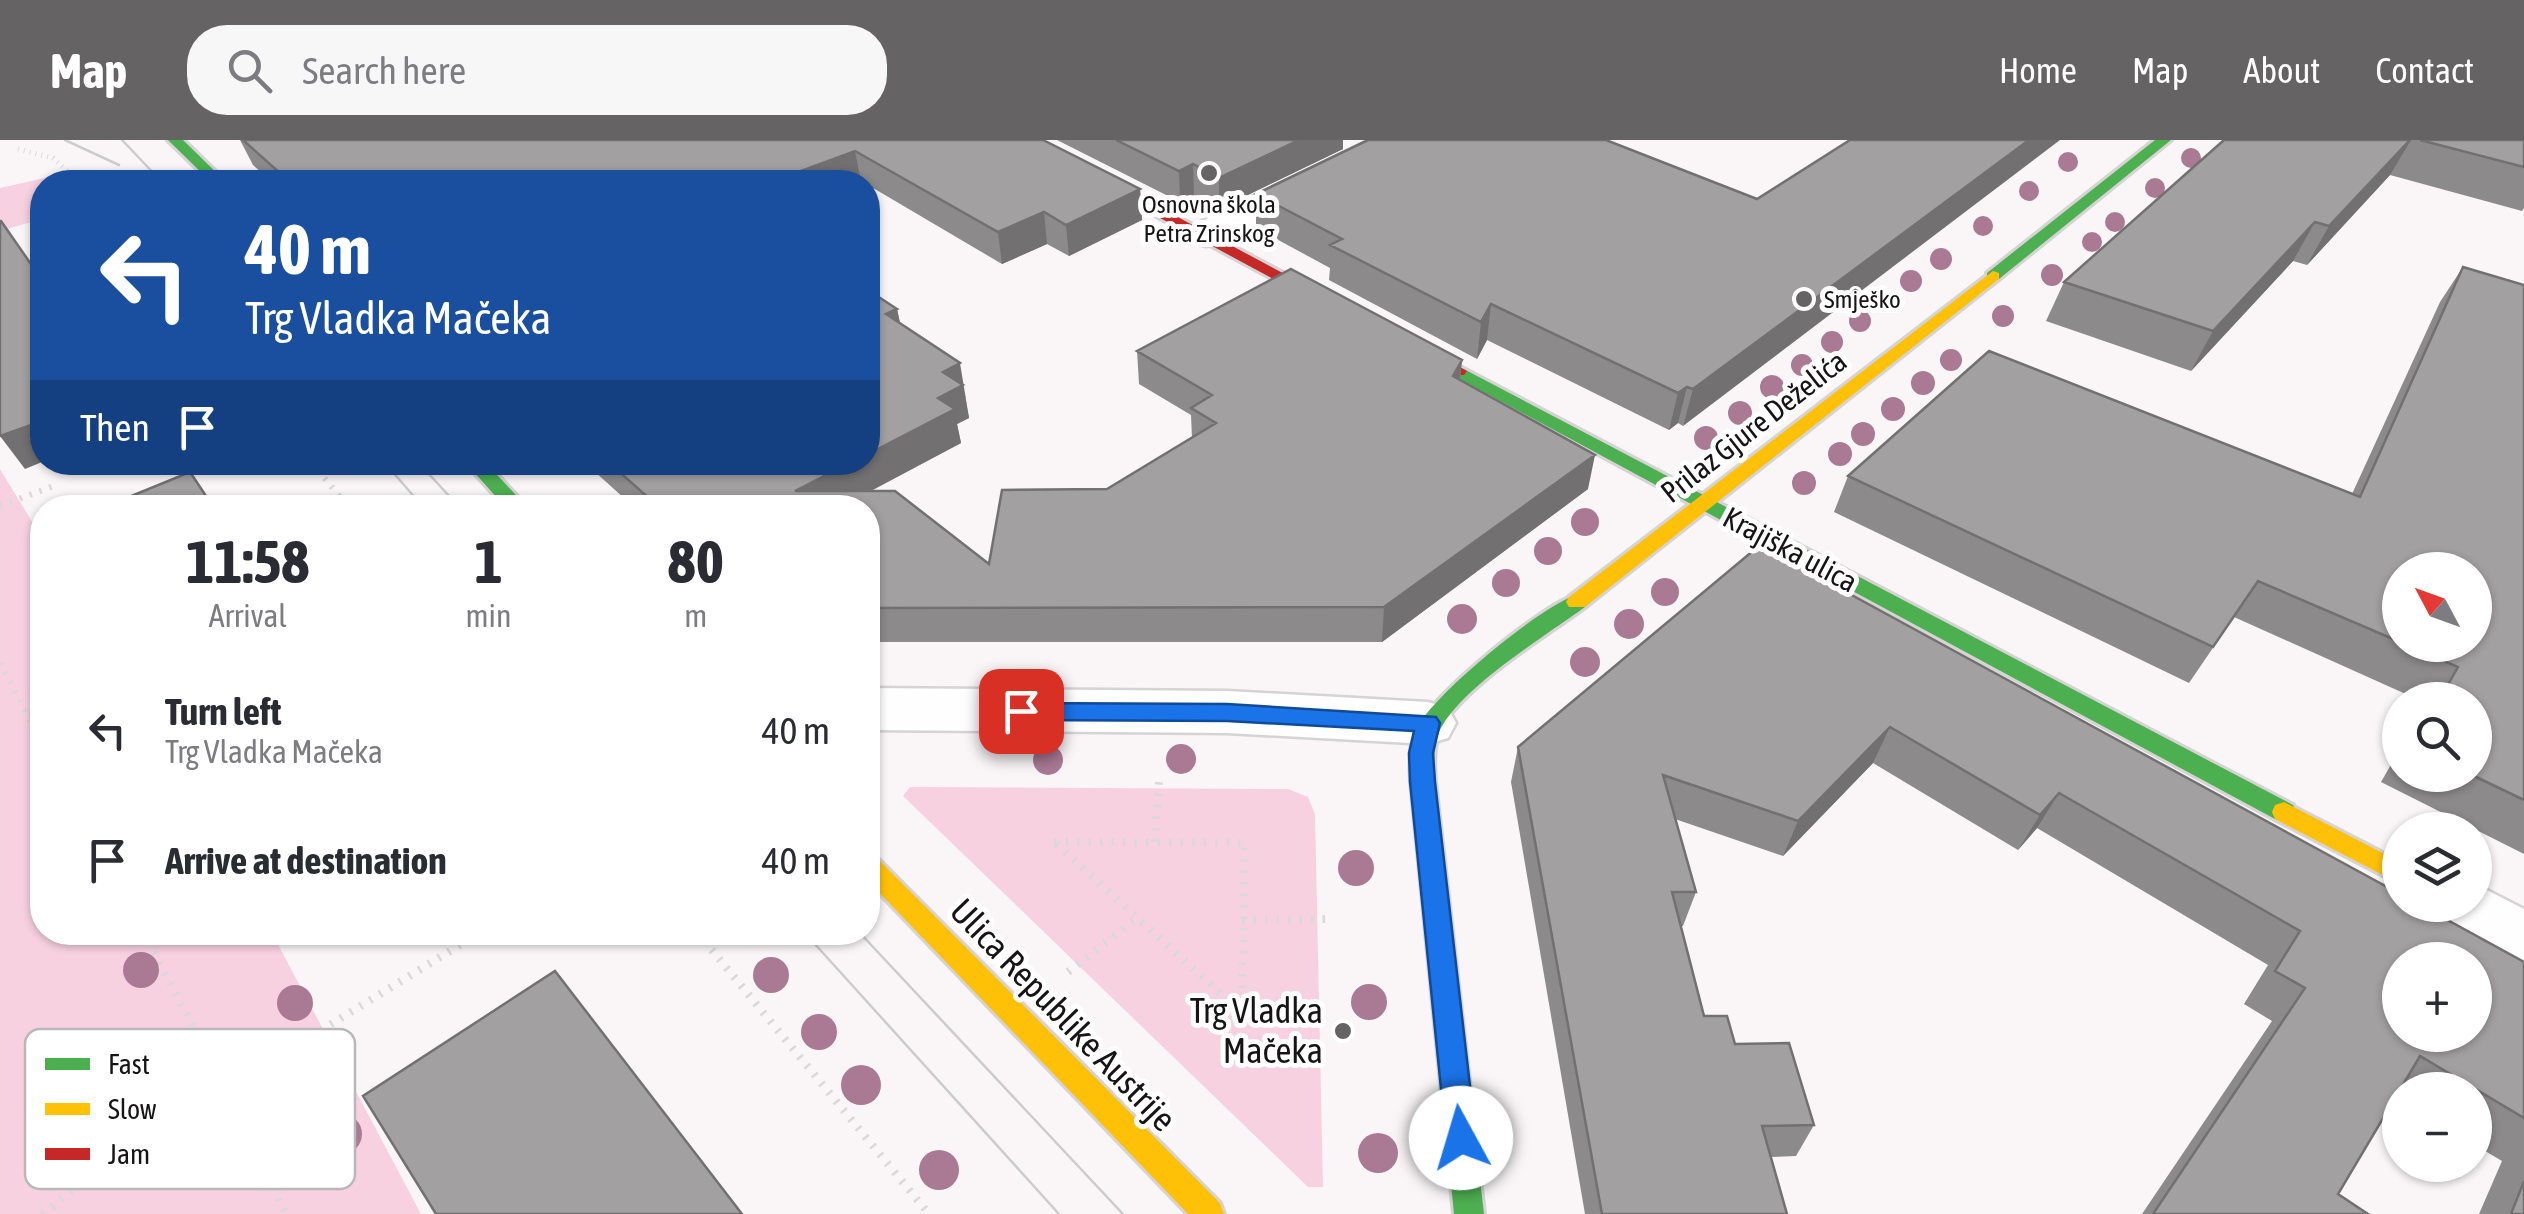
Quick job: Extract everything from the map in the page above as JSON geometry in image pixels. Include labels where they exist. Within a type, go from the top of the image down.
[{"type":"street","points":[[176,140],[207,170]]},
{"type":"street","name":"Krajiška ulica","points":[[1022,140],[1206,234],[1705,505],[2382,864]]},
{"type":"street","points":[[1206,234],[1398,140]]},
{"type":"street","name":"Prilaz Gjure Deželića","points":[[1428,723],[1454,696],[1705,505],[2164,140]]},
{"type":"street","points":[[486,475],[506,495]]},
{"type":"street","points":[[880,709],[1227,712],[1428,723],[1421,753],[1422,782],[1469,1214]]},
{"type":"street","name":"Ulica Republike Austrije","points":[[880,877],[1208,1214]]},
{"type":"street","points":[[2490,922],[2524,940]]},
{"type":"path","points":[[18,149],[42,151],[59,159],[69,170]]},
{"type":"path","points":[[322,475],[338,495]]},
{"type":"path","points":[[0,506],[59,484]]},
{"type":"path","points":[[0,664],[30,721]]},
{"type":"path","points":[[1154,842],[1158,781]]},
{"type":"path","points":[[1054,842],[1245,842],[1242,1013],[1137,918],[1054,842]]},
{"type":"path","points":[[1060,979],[1137,918]]},
{"type":"path","points":[[1242,920],[1327,918]]},
{"type":"path","points":[[150,945],[195,1029]]},
{"type":"path","points":[[320,1029],[459,945]]},
{"type":"path","points":[[708,945],[930,1214]]},
{"type":"path","points":[[42,1214],[72,1189]]},
{"type":"path","points":[[274,1189],[286,1214]]},
{"type":"shaded area","points":[[30,181],[30,222],[0,231],[0,188]]},
{"type":"shaded area","points":[[0,469],[30,518],[30,945],[278,945],[323,1029],[25,1029],[25,1189],[355,1189],[355,1090],[421,1214],[0,1214]]},
{"type":"shaded area","points":[[910,787],[1288,789],[1308,797],[1315,814],[1323,1187],[1308,1187],[903,796]]},
{"type":"building","points":[[243,140],[1043,140],[1140,189],[1066,225],[1044,212],[998,232],[855,151],[804,170],[277,170]]},
{"type":"building","points":[[1116,140],[1299,140],[1219,178],[1193,164],[1179,171]]},
{"type":"building","points":[[1368,140],[1606,140],[1757,199],[1850,140],[2029,140],[1693,389],[1687,387],[1678,393],[1491,304],[1481,322],[1330,245],[1342,239],[1256,194]]},
{"type":"building","points":[[2224,140],[2410,140],[2329,226],[2315,222],[2213,331],[2064,282]]},
{"type":"building","points":[[2420,140],[2524,140],[2524,167]]},
{"type":"building","points":[[1,221],[30,263],[30,425],[0,436]]},
{"type":"building","points":[[2463,267],[2524,285],[2524,800],[2492,785],[2492,682],[2449,682],[2458,667],[2446,662],[2492,662],[2492,552],[2382,552],[2382,634],[2258,581],[2213,647],[1848,476],[1989,351],[2360,497]]},
{"type":"building","points":[[1291,269],[1462,360],[1453,376],[1595,455],[1384,607],[880,608],[880,495],[645,495],[623,475],[826,475],[795,491],[895,491],[989,564],[1002,490],[1107,489],[1216,423],[1191,408],[1212,395],[1137,351]]},
{"type":"building","points":[[880,298],[897,309],[886,314],[960,363],[943,372],[963,385],[938,398],[955,409],[880,448]]},
{"type":"building","points":[[183,475],[192,475],[205,495],[134,495]]},
{"type":"building","points":[[1760,545],[2382,884],[2382,922],[2451,922],[2488,942],[2382,942],[2382,1052],[2492,1052],[2492,944],[2524,962],[2524,1118],[2492,1099],[2492,1072],[2447,1072],[2420,1056],[2410,1072],[2382,1072],[2382,1120],[2338,1194],[2368,1214],[2153,1214],[2305,988],[2275,971],[2300,931],[2059,793],[2040,815],[1890,727],[1798,821],[1663,775],[1696,892],[1672,892],[1704,1016],[1727,1016],[1735,1044],[1789,1043],[1814,1125],[1762,1126],[1787,1214],[1602,1214],[1518,747]]},
{"type":"building","points":[[555,971],[742,1214],[436,1214],[363,1096]]},
{"type":"building","points":[[2524,1181],[2524,1214],[2511,1214]]},
{"type":"tram line","points":[[65,140],[119,165]]},
{"type":"tram line","points":[[122,140],[151,170]]},
{"type":"tram line","points":[[395,475],[413,495]]},
{"type":"tram line","points":[[430,475],[448,495]]},
{"type":"tram line","points":[[816,945],[1059,1214]]},
{"type":"tram line","points":[[871,945],[1123,1214]]},
{"type":"traffic: fast","points":[[175,140],[206,170]]},
{"type":"traffic: fast","points":[[1993,276],[2164,140]]},
{"type":"traffic: fast","points":[[1458,371],[2284,812]]},
{"type":"traffic: fast","points":[[486,475],[506,495]]},
{"type":"traffic: fast","points":[[1469,1214],[1423,782],[1423,748],[1429,728],[1455,695],[1577,602]]},
{"type":"traffic: slow","points":[[1577,602],[1993,276]]},
{"type":"traffic: slow","points":[[2284,812],[2382,864]]},
{"type":"traffic: slow","points":[[880,877],[1209,1214]]},
{"type":"traffic: jam","points":[[1022,140],[1458,371]]},
{"type":"place","name":"Osnovna škola Petra Zrinskog","points":[[1209,173]]},
{"type":"place","name":"Smješko","points":[[1804,299]]},
{"type":"place","name":"Trg Vladka Mačeka","points":[[1343,1031]]},
{"type":"route","points":[[1021,711],[1227,712],[1428,723],[1421,753],[1422,782],[1461,1138]]}]
